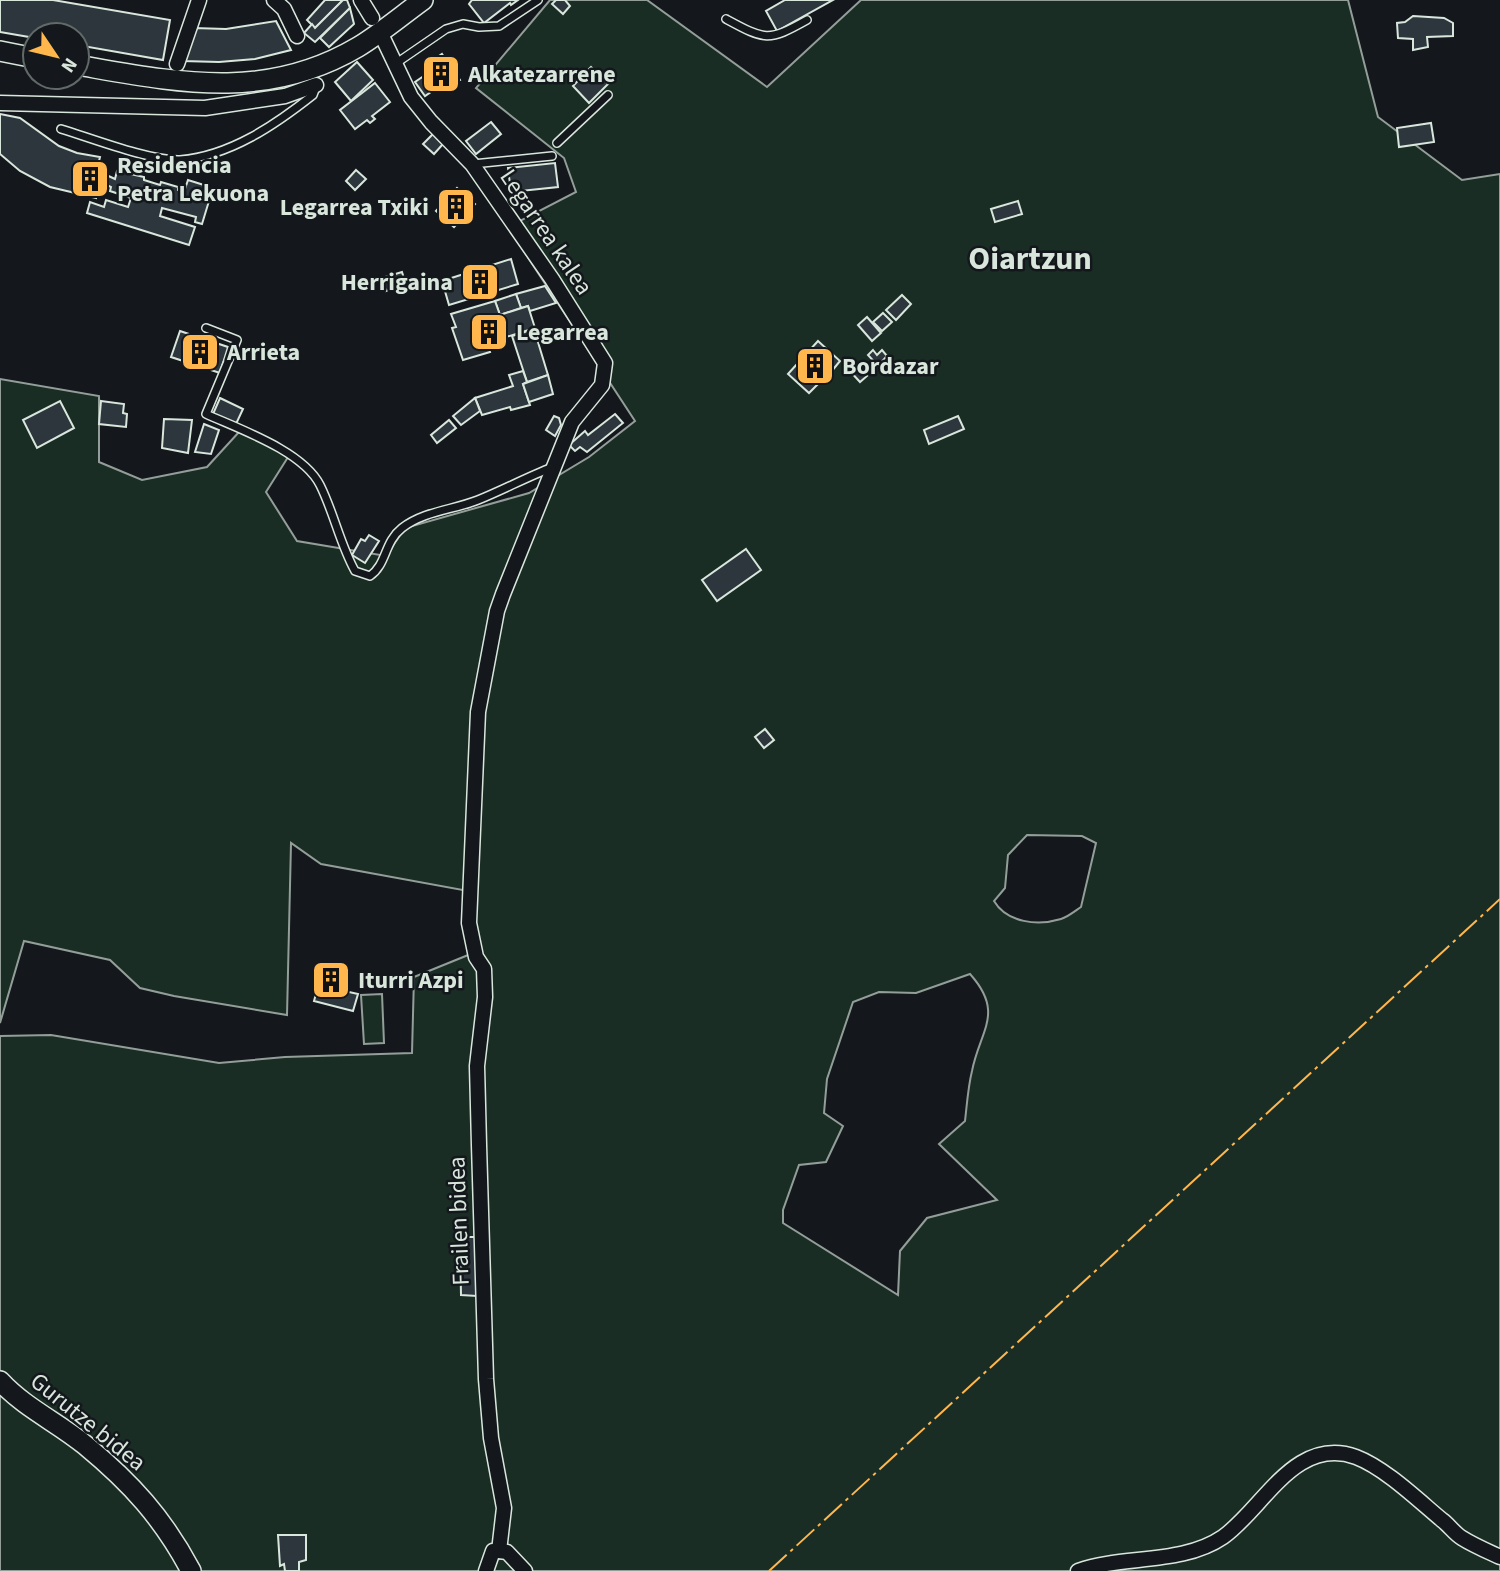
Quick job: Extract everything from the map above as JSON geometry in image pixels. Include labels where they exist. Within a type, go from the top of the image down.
[{"type":"main road","points":[[91,67],[177,82],[214,84],[317,75],[356,48],[376,25],[423,0]]},
{"type":"main road","name":"Gurutze bidea","points":[[0,1381],[22,1402],[85,1445],[149,1504],[175,1540],[191,1571]]},
{"type":"street","points":[[177,64],[199,0]]},
{"type":"street","points":[[274,0],[284,9],[297,36]]},
{"type":"street","name":"Legarrea kalea","points":[[361,0],[411,97],[472,164],[545,269],[605,363],[602,385],[572,422],[497,611],[478,712],[472,864]]},
{"type":"street","points":[[0,103],[205,108],[285,96],[317,75]]},
{"type":"street","name":"Frailen bidea","points":[[472,864],[468,923],[476,957],[484,969],[477,1066],[486,1379],[491,1438],[504,1508],[499,1550],[493,1551],[489,1556],[486,1571]]},
{"type":"street","points":[[1079,1571],[1113,1562],[1139,1562],[1209,1545],[1231,1530],[1286,1472],[1312,1458],[1337,1453],[1360,1458],[1381,1471],[1460,1537],[1500,1557]]},
{"type":"street","points":[[499,1550],[507,1552],[525,1571]]},
{"type":"lane","points":[[395,64],[446,29],[463,24],[479,27],[499,26],[538,0]]},
{"type":"lane","points":[[726,19],[770,38],[786,33],[807,20]]},
{"type":"lane","points":[[61,129],[138,153],[178,160],[204,155],[259,134],[313,95],[317,75]]},
{"type":"lane","points":[[557,143],[608,95]]},
{"type":"lane","points":[[472,164],[552,156]]},
{"type":"lane","points":[[206,328],[237,340],[206,414],[264,440],[301,463],[319,483],[344,552],[355,571],[370,576],[377,571],[393,536],[421,517],[475,501],[553,467]]},
{"type":"green space","points":[[550,0],[647,0],[767,87],[861,0],[1348,0],[1378,117],[1462,180],[1500,174],[1500,1571],[0,1571],[0,1036],[51,1035],[219,1063],[285,1057],[412,1053],[414,977],[478,951],[474,892],[321,864],[291,843],[287,1015],[140,988],[110,960],[24,941],[0,1023],[0,379],[99,396],[99,462],[142,480],[207,467],[239,432],[290,454],[266,492],[297,541],[386,556],[405,528],[529,493],[589,457],[635,421],[508,227],[576,192],[564,158],[476,88]],"holes":[[[1027,835],[1082,836],[1096,843],[1081,907],[1064,918],[1043,922],[1024,921],[1007,914],[994,901],[1005,888],[1008,855]],[[970,974],[986,1000],[987,1022],[971,1077],[965,1121],[939,1144],[997,1200],[927,1218],[900,1251],[898,1295],[783,1223],[783,1210],[799,1165],[826,1162],[843,1126],[824,1113],[827,1079],[853,1002],[879,992],[916,993]]]},
{"type":"green space","points":[[382,994],[384,1043],[364,1044],[361,995]]},
{"type":"building","points":[[0,0],[53,0],[170,20],[163,60],[91,47],[91,21],[21,21],[21,36],[0,32]]},
{"type":"building","points":[[325,0],[343,0],[315,28],[307,20]]},
{"type":"building","points":[[343,0],[347,0],[350,8],[315,42],[304,33],[312,24],[315,28]]},
{"type":"building","points":[[472,0],[518,0],[484,23],[469,4]]},
{"type":"building","points":[[556,0],[565,0],[570,6],[563,14],[552,4]]},
{"type":"building","points":[[785,0],[833,0],[777,31],[766,11]]},
{"type":"building","points":[[350,8],[354,24],[329,47],[320,38]]},
{"type":"building","points":[[1413,16],[1444,18],[1453,23],[1453,36],[1427,37],[1428,47],[1413,50],[1413,39],[1398,38],[1397,23],[1405,22]]},
{"type":"building","points":[[276,21],[291,50],[255,59],[183,61],[194,28],[226,29]]},
{"type":"building","name":"Alkatezarrene","points":[[442,54],[460,80],[447,89],[444,83],[425,96],[415,82],[434,69],[430,62]]},
{"type":"building","points":[[357,62],[373,80],[351,101],[335,82]]},
{"type":"building","points":[[591,67],[608,84],[589,103],[573,86]]},
{"type":"building","points":[[375,83],[390,102],[372,116],[375,119],[370,123],[367,120],[355,129],[340,110]]},
{"type":"building","name":"Residencia Petra Lekuona","points":[[0,114],[20,118],[59,146],[100,157],[98,165],[102,166],[102,173],[115,179],[117,171],[144,177],[144,180],[160,185],[161,182],[178,187],[178,190],[184,192],[188,180],[207,186],[203,199],[209,201],[202,224],[195,222],[196,217],[162,208],[160,216],[195,227],[189,245],[87,213],[90,202],[104,207],[106,200],[128,207],[131,198],[110,191],[111,187],[101,182],[100,190],[96,189],[96,198],[50,187],[20,171],[0,154]]},
{"type":"building","points":[[491,122],[501,134],[476,154],[466,141]]},
{"type":"building","points":[[1431,123],[1434,142],[1399,147],[1397,128]]},
{"type":"building","points":[[433,134],[443,144],[434,154],[423,144]]},
{"type":"building","points":[[555,163],[558,187],[511,192],[508,168]]},
{"type":"building","points":[[356,170],[366,179],[355,190],[346,181]]},
{"type":"building","name":"Legarrea Txiki","points":[[457,188],[475,204],[454,227],[436,211]]},
{"type":"building","points":[[1018,201],[1022,214],[995,222],[991,209]]},
{"type":"building","name":"Herrigaina","points":[[511,259],[518,284],[449,305],[442,281]]},
{"type":"building","points":[[402,272],[406,285],[386,291],[382,278]]},
{"type":"building","points":[[545,286],[556,303],[530,311],[528,306],[521,308],[516,294]]},
{"type":"building","points":[[516,294],[521,308],[500,315],[495,301]]},
{"type":"building","points":[[902,295],[911,304],[896,320],[886,310]]},
{"type":"building","name":"Legarrea","points":[[495,301],[500,315],[528,306],[535,328],[487,343],[490,352],[463,360],[452,328],[456,327],[451,314]]},
{"type":"building","points":[[883,313],[892,322],[882,331],[873,322]]},
{"type":"building","points":[[867,317],[881,333],[872,341],[858,325]]},
{"type":"building","points":[[534,329],[548,375],[527,382],[512,336]]},
{"type":"building","name":"Arrieta","points":[[180,331],[228,347],[220,373],[171,357]]},
{"type":"building","name":"Bordazar","points":[[818,341],[840,361],[809,393],[788,374]]},
{"type":"building","points":[[873,350],[877,355],[882,350],[887,356],[878,366],[868,355]]},
{"type":"building","points":[[855,362],[867,376],[860,382],[848,369]]},
{"type":"building","points":[[523,371],[527,382],[523,384],[530,405],[511,410],[510,407],[482,415],[475,398],[513,386],[509,375]]},
{"type":"building","points":[[548,375],[553,394],[529,402],[523,384]]},
{"type":"building","points":[[220,398],[243,409],[236,424],[213,414]]},
{"type":"building","points":[[475,398],[480,411],[461,425],[453,416]]},
{"type":"building","points":[[60,401],[74,428],[37,448],[23,420]]},
{"type":"building","points":[[101,401],[124,404],[123,413],[127,414],[126,427],[99,424]]},
{"type":"building","points":[[615,414],[623,423],[587,452],[580,447],[575,451],[569,445],[585,431],[588,435]]},
{"type":"building","points":[[554,416],[559,418],[561,425],[555,436],[546,430]]},
{"type":"building","points":[[958,416],[964,429],[929,444],[924,430]]},
{"type":"building","points":[[164,419],[192,420],[188,453],[162,448]]},
{"type":"building","points":[[449,420],[456,428],[437,443],[431,435]]},
{"type":"building","points":[[204,424],[219,430],[211,454],[195,452]]},
{"type":"building","points":[[369,535],[379,541],[365,563],[352,555],[361,539],[365,541]]},
{"type":"building","points":[[746,549],[761,570],[717,601],[702,580]]},
{"type":"building","points":[[765,729],[774,740],[764,748],[755,737]]},
{"type":"building","name":"Iturri Azpi","points":[[324,965],[345,971],[340,990],[358,994],[353,1011],[314,1001]]},
{"type":"building","points":[[460,1237],[477,1237],[477,1296],[461,1295]]},
{"type":"building","points":[[278,1535],[306,1535],[306,1560],[299,1562],[299,1571],[285,1571],[284,1564],[280,1566]]},
{"type":"power","points":[[769,1571],[1500,899]]},
{"type":"place","name":"Alkatezarrene","points":[[441,74]]},
{"type":"place","name":"Residencia Petra Lekuona","points":[[90,179]]},
{"type":"place","name":"Legarrea Txiki","points":[[456,207]]},
{"type":"place","name":"Herrigaina","points":[[480,282]]},
{"type":"place","name":"Legarrea","points":[[489,332]]},
{"type":"place","name":"Arrieta","points":[[200,352]]},
{"type":"place","name":"Bordazar","points":[[815,366]]},
{"type":"place","name":"Iturri Azpi","points":[[331,980]]},
{"type":"district","name":"Oiartzun","points":[[1030,259]]}]
